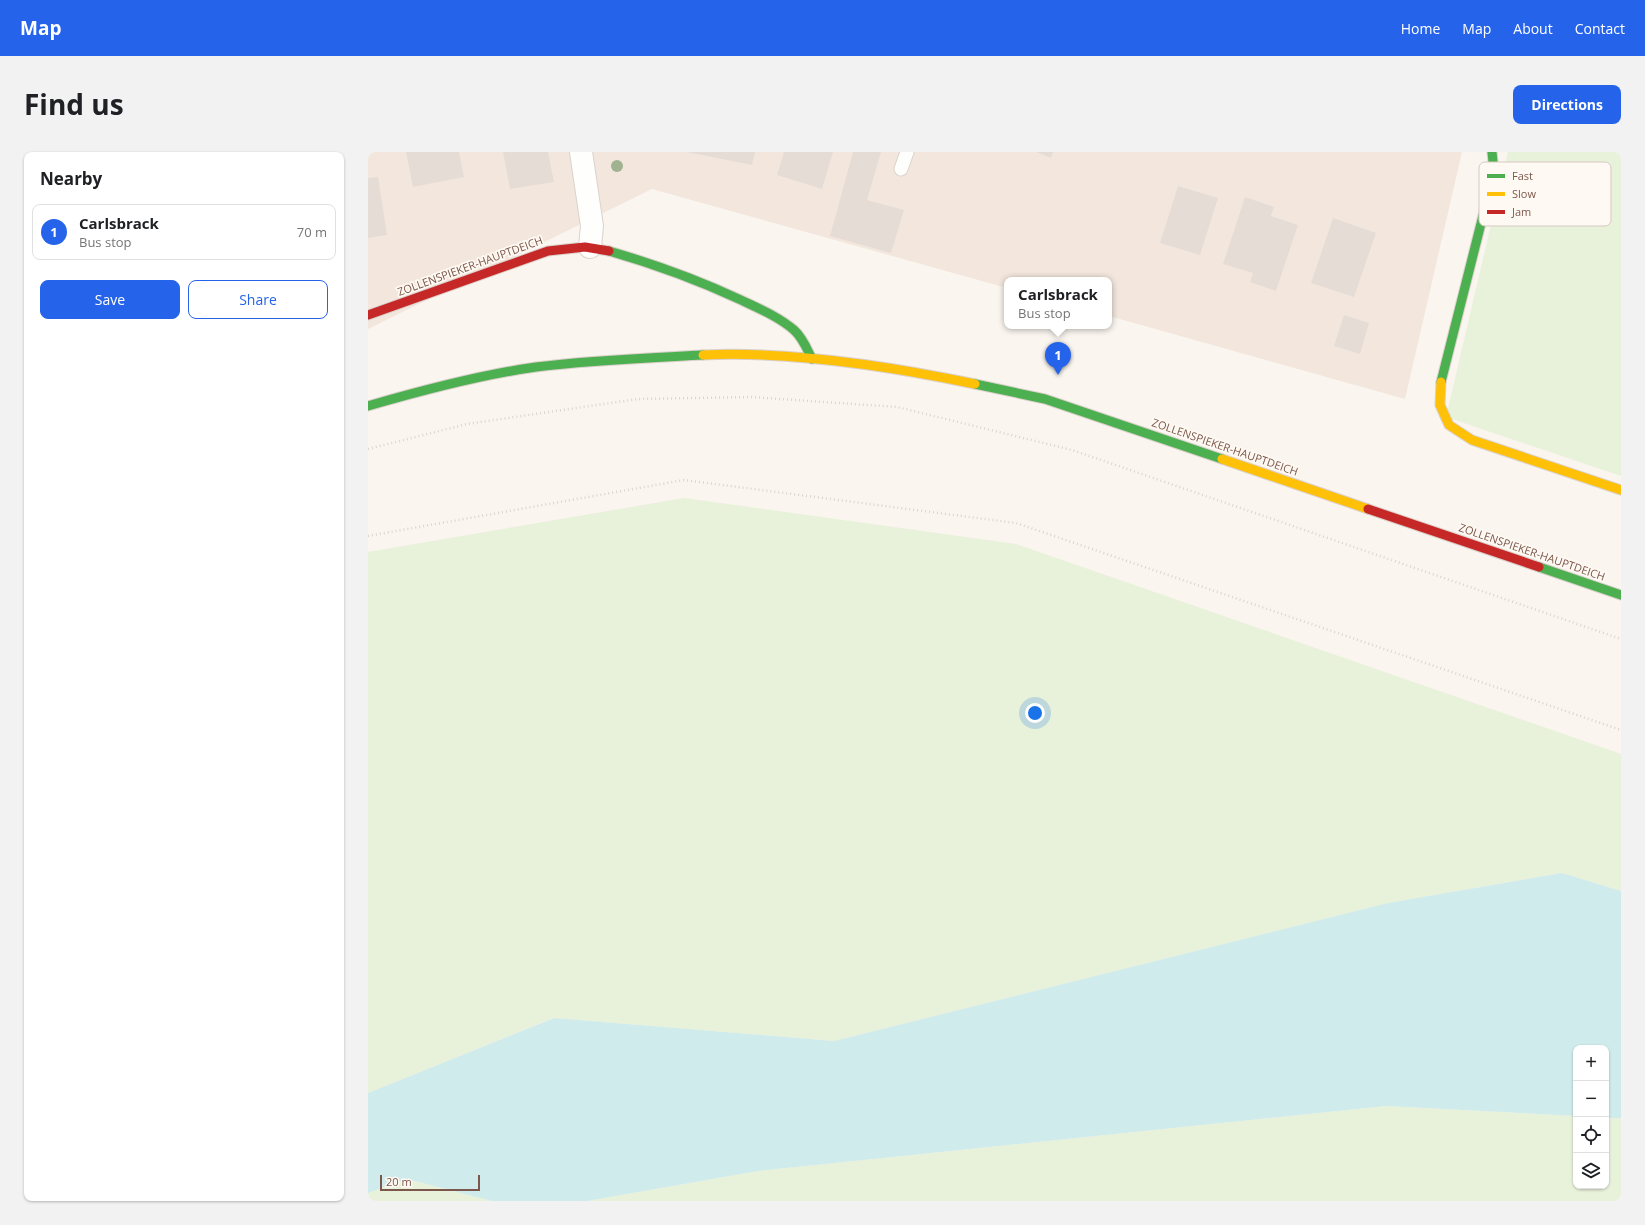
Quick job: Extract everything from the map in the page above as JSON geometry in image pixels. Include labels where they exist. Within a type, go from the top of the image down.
[{"type":"street","points":[[581,152],[592,226],[590,247]]},
{"type":"street","points":[[1492,152],[1493,162]]},
{"type":"street","points":[[1480,226],[1441,383],[1440,405],[1449,425],[1472,440],[1621,490]]},
{"type":"street","name":"ZOLLENSPIEKER-HAUPTDEICH","points":[[368,315],[548,251],[568,247],[590,247],[611,251],[681,276],[762,310],[794,330],[802,339],[812,359]]},
{"type":"street","name":"ZOLLENSPIEKER-HAUPTDEICH","points":[[368,406],[446,384],[536,367],[626,358],[727,354],[812,359],[922,373],[1045,399],[1621,595]]},
{"type":"lane","points":[[901,169],[907,152]]},
{"type":"path","points":[[368,449],[467,424],[638,399],[751,397],[897,407],[1072,450],[1621,639]]},
{"type":"path","points":[[368,536],[684,480],[1016,523],[1621,730]]},
{"type":"shaded area","points":[[368,152],[1462,152],[1405,399],[1112,317],[1112,277],[1004,277],[1004,287],[652,189],[368,329]]},
{"type":"green space","points":[[1508,152],[1621,152],[1621,476],[1446,417],[1491,226],[1611,226],[1611,162],[1506,162]]},
{"type":"green space","points":[[684,498],[1016,544],[1621,754],[1621,891],[1562,873],[1388,903],[834,1041],[553,1018],[368,1093],[368,552]]},
{"type":"green space","points":[[1386,1106],[1573,1116],[1573,1189],[1609,1189],[1609,1118],[1621,1118],[1621,1201],[587,1201],[758,1171]]},
{"type":"green space","points":[[407,1179],[492,1201],[368,1201],[368,1193]]},
{"type":"water","points":[[1562,873],[1621,891],[1621,1118],[1609,1118],[1609,1045],[1573,1045],[1573,1116],[1386,1106],[758,1171],[587,1201],[492,1201],[407,1179],[368,1193],[368,1093],[554,1018],[834,1041],[1388,903]]},
{"type":"building","points":[[406,152],[459,152],[464,177],[413,187]]},
{"type":"building","points":[[503,152],[548,152],[554,182],[510,189]]},
{"type":"building","points":[[687,152],[755,152],[752,165]]},
{"type":"building","points":[[784,152],[833,152],[822,189],[777,175]]},
{"type":"building","points":[[853,152],[881,152],[867,200],[904,210],[891,253],[830,236]]},
{"type":"building","points":[[1036,152],[1053,152],[1051,158]]},
{"type":"building","points":[[378,177],[387,235],[368,238],[368,178]]},
{"type":"building","points":[[1178,186],[1218,198],[1200,255],[1160,243]]},
{"type":"building","points":[[1245,197],[1274,207],[1271,216],[1298,225],[1276,291],[1250,282],[1253,273],[1223,264]]},
{"type":"building","points":[[1333,218],[1376,233],[1354,297],[1311,283]]},
{"type":"building","points":[[1344,315],[1369,323],[1360,354],[1334,346]]},
{"type":"traffic: fast","points":[[1492,152],[1493,162]]},
{"type":"traffic: fast","points":[[1441,382],[1480,226]]},
{"type":"traffic: fast","points":[[609,251],[643,261],[692,279],[769,314],[788,325],[800,336],[812,359]]},
{"type":"traffic: fast","points":[[368,406],[409,394],[493,374],[536,367],[598,361],[703,355]]},
{"type":"traffic: fast","points":[[975,384],[1045,399],[1222,459]]},
{"type":"traffic: fast","points":[[1539,567],[1621,595]]},
{"type":"traffic: slow","points":[[703,355],[771,355],[840,361],[909,371],[975,384]]},
{"type":"traffic: slow","points":[[1441,382],[1440,405],[1449,425],[1472,440],[1621,490]]},
{"type":"traffic: slow","points":[[1222,459],[1368,509]]},
{"type":"traffic: jam","points":[[368,315],[548,251],[585,247],[609,251]]},
{"type":"traffic: jam","points":[[1368,509],[1539,567]]},
{"type":"place","name":"Carlsbrack","points":[[1058,375]]}]
